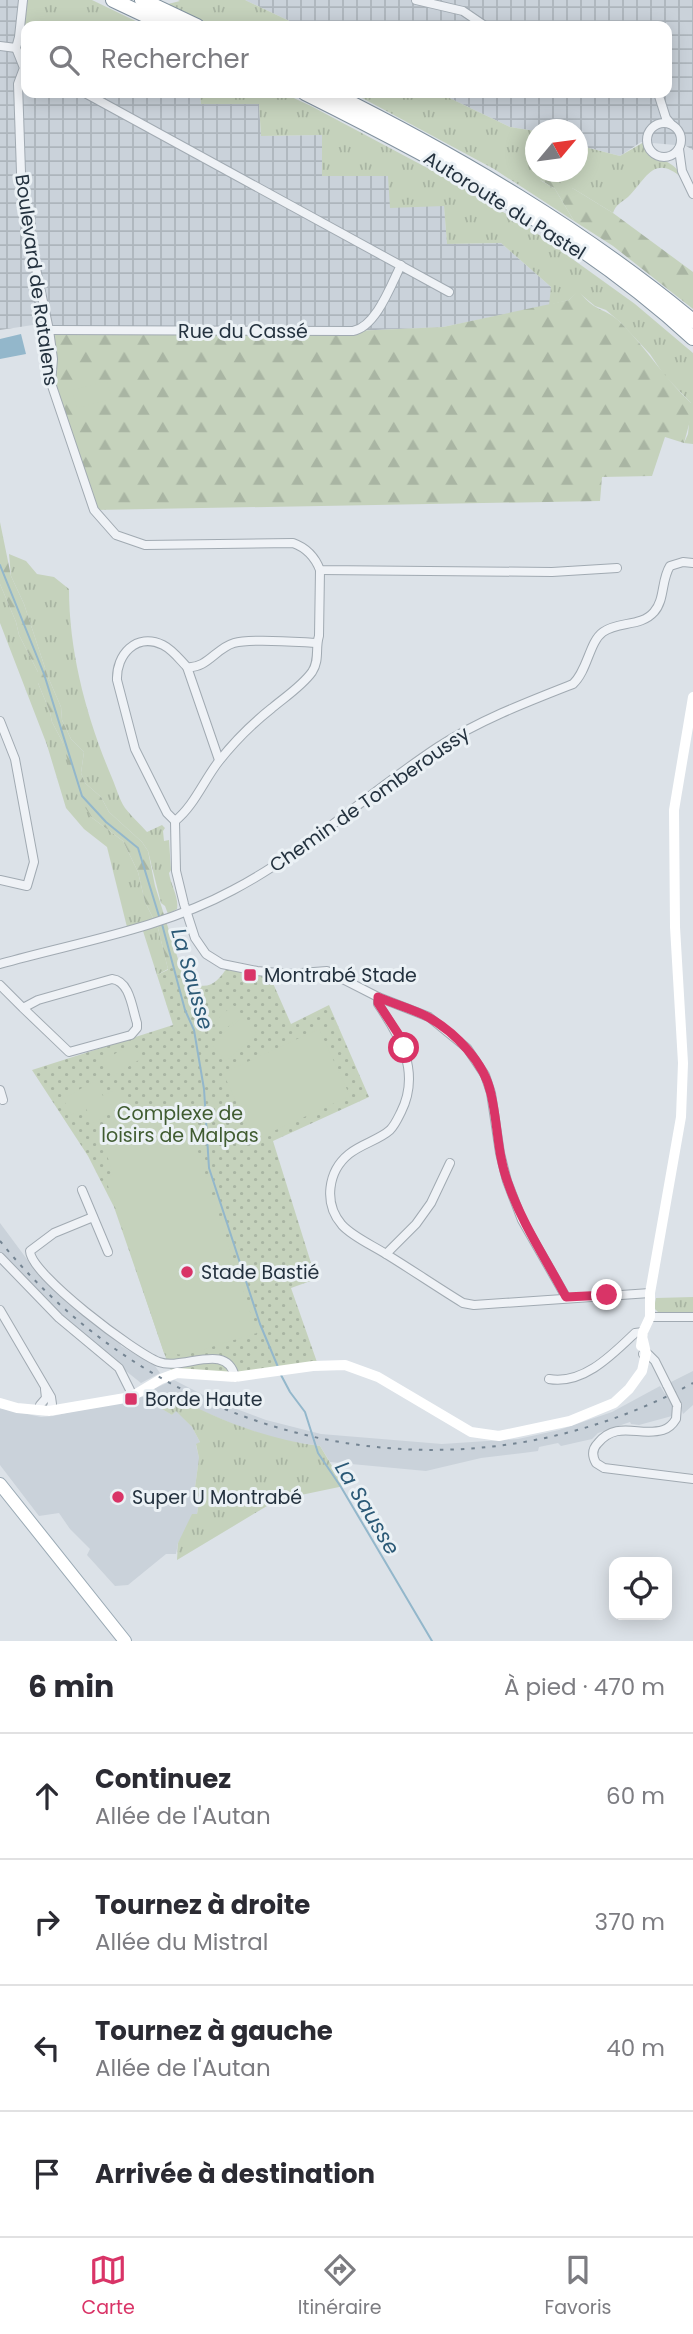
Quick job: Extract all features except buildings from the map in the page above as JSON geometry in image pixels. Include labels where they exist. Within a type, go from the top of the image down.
[{"type":"highway","points":[[113,0],[157,21]]},
{"type":"highway","points":[[142,0],[186,21]]},
{"type":"highway","name":"Autoroute du Pastel","points":[[315,98],[428,156],[494,194],[578,248],[649,300],[693,338]]},
{"type":"highway","name":"Autoroute du Pastel","points":[[341,98],[410,133],[523,198],[605,253],[693,321]]},
{"type":"main road","points":[[0,1484],[125,1641]]},
{"type":"street","name":"Boulevard de Ratalens","points":[[21,59],[16,48],[23,0]]},
{"type":"street","points":[[416,0],[463,10],[478,21]]},
{"type":"street","points":[[0,46],[16,48]]},
{"type":"street","name":"Boulevard de Ratalens","points":[[21,77],[18,84],[22,202],[49,330],[53,359],[51,383],[94,510],[108,528],[125,539],[145,545],[293,543],[314,557],[320,570]]},
{"type":"street","points":[[94,98],[449,292]]},
{"type":"street","points":[[660,98],[666,118],[680,133],[682,171]]},
{"type":"street","points":[[662,105],[657,124],[648,133],[647,142],[654,153],[673,160],[682,171],[693,194]]},
{"type":"street","points":[[657,124],[671,124]]},
{"type":"street","points":[[666,157],[679,149]]},
{"type":"street","name":"Rue du Cassé","points":[[49,330],[360,330],[370,323],[401,265]]},
{"type":"street","name":"Chemin de Tomberoussy","points":[[187,912],[236,889],[273,867],[436,748],[458,735],[495,716],[573,684],[580,677],[603,632],[653,615],[670,566],[683,562],[693,564]]},
{"type":"street","points":[[174,821],[184,814],[219,760],[258,719],[311,674],[318,660],[316,643],[319,636],[320,570],[552,572],[617,568]]},
{"type":"street","points":[[219,760],[187,667],[166,646],[144,641],[129,647],[119,661],[119,692],[135,749],[167,813],[174,821],[176,871],[200,947],[222,964],[280,974],[327,971],[378,997],[429,1017],[467,1048],[485,1075],[491,1093],[500,1153],[522,1220],[566,1297]]},
{"type":"street","points":[[187,667],[200,667],[220,650],[236,642],[316,643]]},
{"type":"street","points":[[47,1407],[130,1390],[180,1373],[235,1377],[328,1364],[356,1368],[378,1377],[471,1432],[499,1436],[551,1427],[593,1414],[614,1403],[634,1382],[642,1371],[643,1336],[649,1317],[650,1293],[681,1117],[683,1063],[675,927],[674,831],[675,801],[693,697]]},
{"type":"street","points":[[0,721],[15,759],[34,862],[27,886],[0,880]]},
{"type":"street","points":[[0,964],[187,912]]},
{"type":"street","points":[[1,985],[23,1008],[69,1052],[131,1035],[137,1028],[125,985],[118,979],[38,999],[23,1008]]},
{"type":"street","points":[[378,997],[378,1003],[399,1035],[404,1048],[409,1073],[408,1097],[396,1123],[389,1131],[351,1152],[338,1166],[331,1182],[330,1199],[343,1226],[463,1303],[474,1305],[650,1293]]},
{"type":"street","points":[[0,1090],[3,1100]]},
{"type":"street","points":[[386,1254],[416,1224],[431,1203],[450,1163]]},
{"type":"street","points":[[82,1190],[108,1252]]},
{"type":"street","points":[[93,1217],[54,1233],[30,1251],[30,1258],[39,1270],[68,1297],[118,1336],[159,1362],[168,1364],[221,1359],[231,1366],[235,1377]]},
{"type":"street","points":[[0,1257],[28,1288],[80,1337],[119,1368],[130,1390]]},
{"type":"street","points":[[0,1310],[45,1389],[47,1407]]},
{"type":"street","points":[[649,1317],[693,1317]]},
{"type":"street","points":[[549,1379],[562,1381],[594,1368],[635,1334],[643,1336]]},
{"type":"street","points":[[643,1356],[659,1369],[677,1405],[676,1419],[666,1429],[613,1432],[596,1444],[593,1455],[596,1463],[604,1468],[693,1479]]},
{"type":"street","points":[[0,1401],[17,1408],[47,1407],[131,1397],[154,1383]]},
{"type":"shaded area","points":[[0,0],[23,0],[21,98],[200,98],[201,104],[259,104],[261,136],[322,135],[388,176],[444,205],[447,244],[501,243],[551,287],[550,305],[443,327],[353,331],[49,330],[46,323],[0,330]]},
{"type":"shaded area","points":[[245,0],[693,0],[693,150],[686,146],[641,142],[620,156],[588,148],[588,119],[525,119],[525,129],[510,127],[449,98],[672,98],[672,21],[289,21]]},
{"type":"shaded area","points":[[0,1223],[29,1262],[59,1295],[119,1341],[121,1346],[155,1366],[160,1373],[141,1383],[77,1332],[0,1253]]},
{"type":"shaded area","points":[[693,1371],[693,1405],[683,1414],[679,1401],[672,1405],[672,1416],[639,1425],[630,1422],[598,1433],[592,1439],[561,1446],[558,1443],[539,1447],[538,1451],[481,1458],[426,1471],[330,1462],[320,1446],[281,1440],[240,1427],[168,1393],[165,1397],[153,1389],[174,1380],[215,1401],[266,1420],[321,1434],[442,1444],[518,1439],[559,1430],[612,1412],[660,1386],[665,1394],[674,1390],[671,1382]]},
{"type":"shaded area","points":[[143,1397],[172,1415],[176,1410],[192,1427],[200,1442],[196,1445],[199,1458],[194,1495],[200,1496],[197,1514],[178,1543],[176,1554],[166,1554],[128,1585],[115,1586],[87,1555],[90,1549],[70,1529],[59,1513],[39,1516],[0,1465],[0,1408],[41,1417]]},
{"type":"green space","points":[[23,0],[92,0],[136,21],[22,21]]},
{"type":"green space","points":[[178,0],[245,0],[289,21],[204,21],[168,4],[180,1]]},
{"type":"green space","points":[[200,98],[294,98],[448,179],[528,227],[635,304],[693,353],[693,444],[684,443],[688,434],[691,403],[664,375],[650,354],[606,310],[595,306],[578,292],[569,300],[549,305],[551,287],[501,243],[447,244],[444,206],[390,208],[388,176],[322,176],[322,135],[261,136],[259,104],[201,104]]},
{"type":"green space","points":[[362,98],[449,98],[510,127],[525,129],[525,182],[543,182],[555,189],[574,221],[494,169]]},
{"type":"green space","points":[[644,142],[652,154],[673,166],[682,178],[664,168],[651,171],[613,213],[574,189],[548,182],[588,182],[588,148],[620,156]]},
{"type":"green space","points":[[544,182],[558,182],[574,189],[613,213],[693,272],[693,309],[613,246],[574,221],[555,189]]},
{"type":"green space","points":[[578,291],[622,324],[691,403],[691,417],[684,443],[665,437],[652,476],[602,477],[600,501],[94,510],[51,383],[49,330],[353,331],[443,327],[569,300]]},
{"type":"green space","points":[[107,381],[112,399],[77,408],[72,390]]},
{"type":"green space","points":[[0,522],[11,576],[24,604],[61,707],[62,720],[71,739],[84,752],[81,773],[85,783],[101,797],[109,812],[142,842],[148,851],[155,886],[183,975],[174,994],[158,928],[145,902],[138,872],[123,841],[91,817],[78,796],[62,741],[38,683],[38,672],[19,635],[0,584]]},
{"type":"green space","points":[[9,554],[26,561],[37,574],[54,577],[69,589],[72,637],[81,685],[95,733],[119,797],[125,808],[147,832],[162,825],[165,828],[164,841],[169,840],[169,873],[177,909],[168,914],[161,903],[148,851],[142,842],[109,812],[101,797],[85,783],[81,773],[84,752],[71,739],[62,720],[61,707],[24,604],[11,576]]},
{"type":"green space","points":[[0,584],[19,635],[38,672],[38,683],[52,722],[91,817],[123,841],[138,872],[145,902],[158,928],[168,969],[157,975],[143,931],[129,935],[107,847],[84,829],[66,808],[47,745],[0,623]]},
{"type":"green space","name":"Complexe de loisirs de Malpas","points":[[180,964],[183,975],[203,986],[219,979],[228,966],[268,972],[291,1024],[329,1005],[369,1097],[273,1141],[316,1279],[291,1288],[318,1365],[276,1372],[174,1374],[169,1367],[114,1207],[88,1156],[32,1070],[173,1025],[157,975]]},
{"type":"green space","points":[[233,1005],[242,1015],[223,1031],[214,1022]]},
{"type":"green space","points":[[243,1017],[257,1034],[226,1061],[211,1044]]},
{"type":"green space","points":[[319,1029],[350,1096],[254,1140],[223,1073]]},
{"type":"green space","points":[[133,1043],[142,1058],[112,1077],[103,1061]]},
{"type":"green space","points":[[94,1081],[103,1096],[116,1089],[125,1104],[94,1123],[85,1107],[72,1115],[63,1099]]},
{"type":"green space","name":"Stade Bastié","points":[[181,1100],[257,1333],[185,1355],[164,1353],[105,1177],[113,1174],[98,1127]]},
{"type":"green space","points":[[693,1297],[693,1314],[661,1315],[654,1308],[656,1298]]},
{"type":"green space","points":[[153,1391],[165,1397],[168,1393],[204,1411],[260,1433],[320,1446],[344,1486],[277,1500],[177,1560],[178,1543],[192,1514],[197,1514],[200,1497],[194,1495],[199,1458],[196,1444],[200,1442],[192,1427],[176,1411],[172,1415],[162,1409]]},
{"type":"water","points":[[21,334],[26,354],[0,359],[0,339]]},
{"type":"waterway","name":"La Sausse","points":[[0,565],[44,674],[82,796],[106,822],[138,848],[159,916]]},
{"type":"waterway","name":"La Sausse","points":[[162,924],[185,1010],[194,1030],[204,1089],[209,1168],[260,1324],[278,1367]]},
{"type":"waterway","name":"La Sausse","points":[[281,1375],[305,1412],[318,1453],[432,1641]]},
{"type":"railway","points":[[0,1241],[68,1312],[146,1369],[231,1411],[321,1438],[414,1450],[508,1444],[602,1422],[693,1383]]},
{"type":"place","name":"Montrabé Stade","points":[[250,975]]},
{"type":"place","name":"Stade Bastié","points":[[187,1272]]},
{"type":"place","name":"Borde Haute","points":[[131,1399]]},
{"type":"place","name":"Super U Montrabé","points":[[118,1497]]},
{"type":"route","points":[[404,1048],[399,1035],[378,1003],[378,997],[429,1017],[467,1048],[478,1062],[491,1093],[500,1153],[522,1220],[566,1297],[607,1295]]}]
